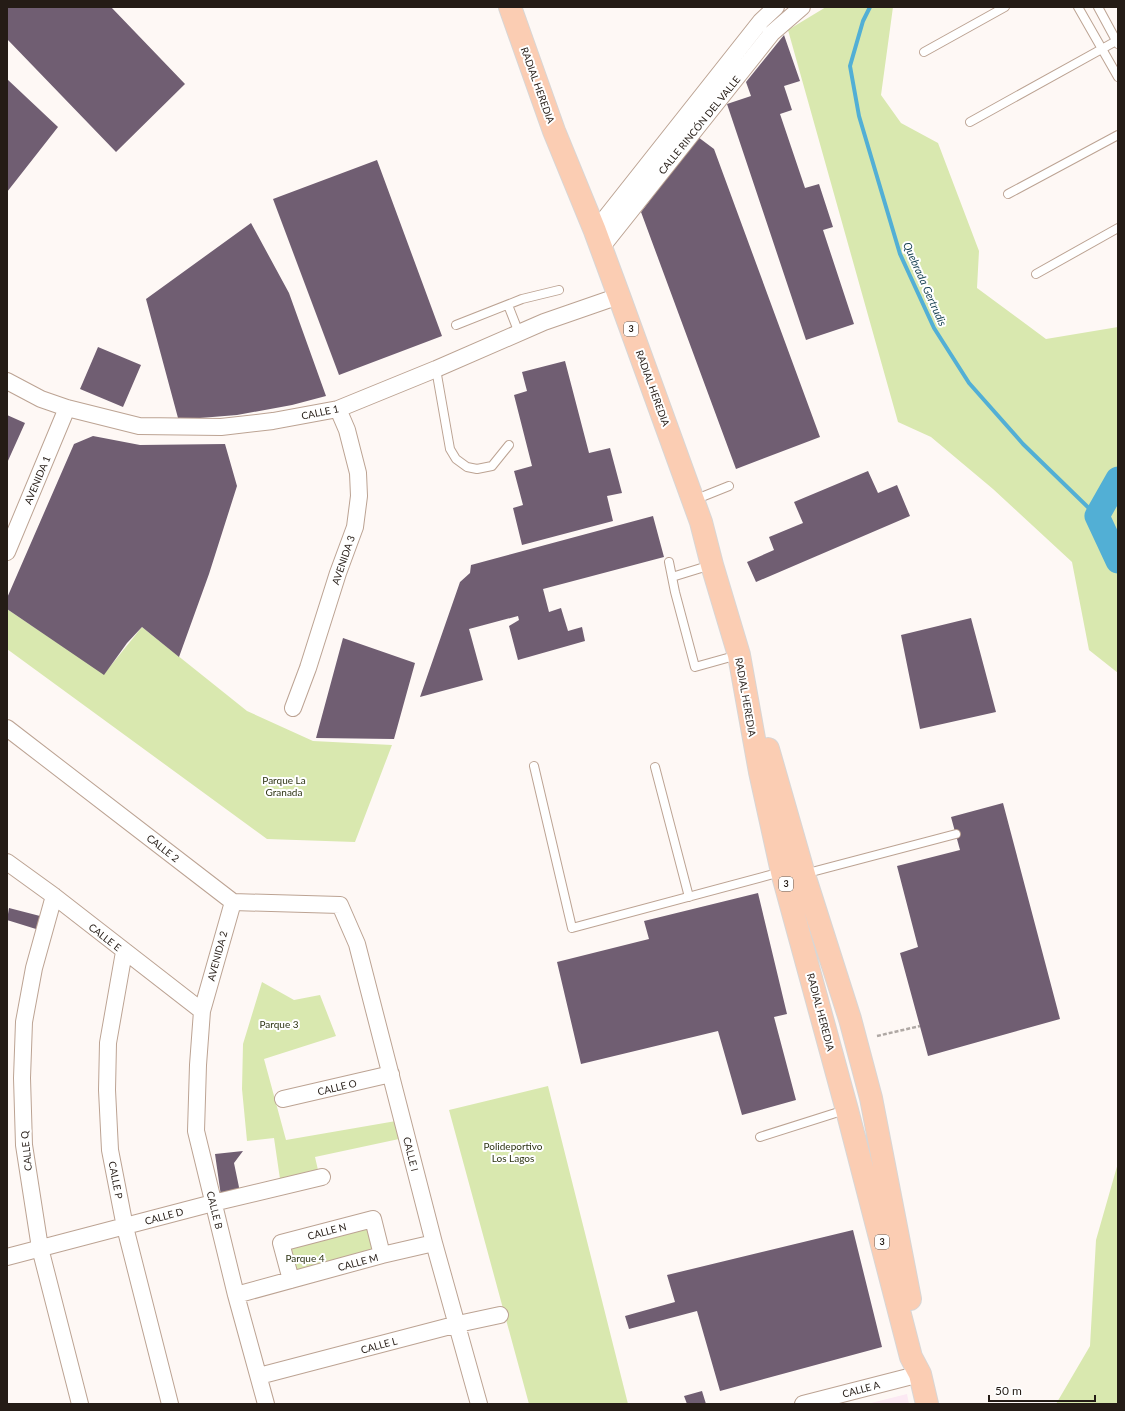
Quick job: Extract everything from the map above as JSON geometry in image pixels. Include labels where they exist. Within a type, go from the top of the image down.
[{"type":"main road","name":"RADIAL HEREDIA","points":[[510,7],[554,131],[598,240],[701,522],[712,565],[776,774],[793,873],[847,1110],[911,1357],[920,1374],[928,1404]]},
{"type":"main road","points":[[793,873],[850,1019],[871,1098],[921,1354],[920,1374]]},
{"type":"main road","points":[[871,1098],[866,1104],[864,1125],[894,1257],[907,1340]]},
{"type":"street","name":"CALLE RINCÓN DEL VALLE","points":[[598,240],[761,21],[776,7]]},
{"type":"street","name":"CALLE RINCÓN DEL VALLE","points":[[598,240],[772,34],[802,7]]},
{"type":"street","name":"CALLE 1","points":[[7,381],[41,399],[67,408],[139,426],[221,427],[273,421],[338,409],[436,369],[519,332],[619,296]]},
{"type":"street","name":"AVENIDA 1","points":[[7,552],[67,408]]},
{"type":"street","name":"AVENIDA 3","points":[[293,708],[308,668],[338,573],[355,527],[359,496],[358,473],[347,430],[338,409]]},
{"type":"street","name":"CALLE 2","points":[[7,728],[233,902]]},
{"type":"street","name":"CALLE E","points":[[7,862],[54,896],[124,952],[202,1011]]},
{"type":"street","name":"CALLE Q","points":[[54,896],[34,968],[15,1078],[40,1248],[80,1404]]},
{"type":"street","name":"CALLE I","points":[[233,902],[340,905],[357,944],[434,1243],[458,1324],[479,1404]]},
{"type":"street","name":"AVENIDA 2","points":[[202,1011],[233,902]]},
{"type":"street","name":"CALLE P","points":[[124,952],[108,1043],[107,1090],[110,1150],[125,1227],[170,1404]]},
{"type":"street","name":"CALLE B","points":[[202,1011],[198,1064],[196,1131],[236,1295],[266,1404]]},
{"type":"street","name":"CALLE O","points":[[283,1099],[391,1074]]},
{"type":"street","name":"CALLE D","points":[[7,1257],[213,1203],[322,1177]]},
{"type":"street","name":"CALLE N","points":[[291,1280],[281,1243],[373,1219],[382,1255]]},
{"type":"street","name":"CALLE M","points":[[236,1295],[382,1255],[434,1243]]},
{"type":"street","name":"CALLE L","points":[[259,1376],[500,1314]]},
{"type":"street","name":"CALLE A","points":[[803,1404],[920,1374]]},
{"type":"lane","points":[[924,52],[1005,7]]},
{"type":"lane","points":[[1078,7],[1118,77]]},
{"type":"lane","points":[[970,122],[1117,42],[1098,7]]},
{"type":"lane","points":[[1008,194],[1118,135]]},
{"type":"lane","points":[[1036,274],[1118,228]]},
{"type":"lane","points":[[456,325],[522,299],[560,290]]},
{"type":"lane","points":[[508,305],[519,332]]},
{"type":"lane","points":[[436,369],[450,449],[456,459],[467,467],[477,469],[492,466],[510,445]]},
{"type":"lane","points":[[693,500],[729,486]]},
{"type":"lane","points":[[669,562],[695,667],[739,655]]},
{"type":"lane","points":[[672,577],[712,565]]},
{"type":"lane","points":[[534,766],[572,928],[689,897],[956,834]]},
{"type":"lane","points":[[655,767],[689,897]]},
{"type":"lane","points":[[760,1137],[847,1110]]},
{"type":"path","points":[[878,1036],[920,1026]]},
{"type":"shaded area","points":[[907,1394],[909,1404],[867,1404]]},
{"type":"green space","points":[[826,7],[893,7],[881,95],[901,123],[938,143],[979,251],[977,288],[1046,339],[1118,327],[1118,673],[1089,650],[1072,562],[993,489],[931,437],[898,422],[788,30]]},
{"type":"green space","name":"Parque La Granada","points":[[7,609],[104,674],[142,627],[247,711],[313,741],[392,745],[355,842],[267,839],[7,649]]},
{"type":"green space","name":"Parque 3","points":[[262,982],[294,1000],[320,995],[336,1036],[264,1059],[286,1140],[396,1121],[399,1139],[315,1157],[318,1170],[280,1179],[274,1138],[247,1141],[242,1089],[243,1044]]},
{"type":"green space","name":"Polideportivo Los Lagos","points":[[548,1086],[628,1404],[529,1404],[449,1110]]},
{"type":"green space","points":[[1118,1163],[1118,1404],[1056,1404],[1090,1346],[1096,1240]]},
{"type":"green space","name":"Parque 4","points":[[370,1225],[378,1255],[291,1280],[284,1245]]},
{"type":"building","points":[[7,7],[111,7],[185,84],[116,152],[7,39]]},
{"type":"building","points":[[784,35],[800,81],[784,86],[792,110],[780,114],[805,188],[819,184],[833,227],[823,230],[854,324],[806,340],[727,104],[751,96],[746,82]]},
{"type":"building","points":[[7,79],[58,127],[7,192]]},
{"type":"building","points":[[698,137],[714,149],[820,437],[736,469],[641,212]]},
{"type":"building","points":[[377,160],[442,336],[339,375],[273,199]]},
{"type":"building","points":[[251,223],[289,293],[326,396],[292,405],[237,415],[178,418],[146,299]]},
{"type":"building","points":[[98,347],[141,365],[123,407],[80,389]]},
{"type":"building","points":[[565,361],[589,453],[610,448],[622,493],[607,496],[613,521],[522,545],[513,508],[523,505],[514,471],[532,466],[514,395],[527,391],[522,372]]},
{"type":"building","points":[[7,415],[25,423],[7,463]]},
{"type":"building","points":[[93,436],[140,445],[225,444],[237,486],[209,574],[179,657],[142,627],[127,643],[104,675],[7,609],[7,598],[74,444]]},
{"type":"building","points":[[868,471],[878,493],[897,485],[910,516],[756,582],[747,562],[774,550],[769,537],[803,523],[794,502]]},
{"type":"building","points":[[653,516],[664,557],[543,589],[549,612],[561,608],[568,631],[582,627],[585,641],[518,660],[509,626],[519,620],[518,616],[469,629],[483,680],[420,697],[460,582],[470,573],[471,565]]},
{"type":"building","points":[[971,618],[996,712],[920,729],[901,635]]},
{"type":"building","points":[[343,638],[415,663],[394,739],[316,738]]},
{"type":"building","points":[[1003,803],[1060,1019],[928,1056],[900,953],[918,947],[897,866],[960,850],[951,817]]},
{"type":"building","points":[[758,893],[787,1014],[774,1017],[796,1100],[742,1115],[718,1031],[581,1064],[557,962],[649,939],[644,921]]},
{"type":"building","points":[[9,908],[40,916],[36,929],[7,920]]},
{"type":"building","points":[[243,1151],[234,1163],[240,1192],[221,1196],[215,1154]]},
{"type":"building","points":[[853,1230],[882,1347],[720,1391],[697,1311],[629,1329],[625,1316],[675,1302],[667,1275]]},
{"type":"building","points":[[702,1391],[706,1404],[687,1404],[684,1396]]},
{"type":"waterway","name":"Quebrada Gertrudis","points":[[870,7],[863,21],[850,66],[859,116],[900,254],[934,328],[969,383],[1023,444],[1097,516]]},
{"type":"waterway","name":"Quebrada Gertrudis","points":[[1118,479],[1097,516],[1118,561]]}]
